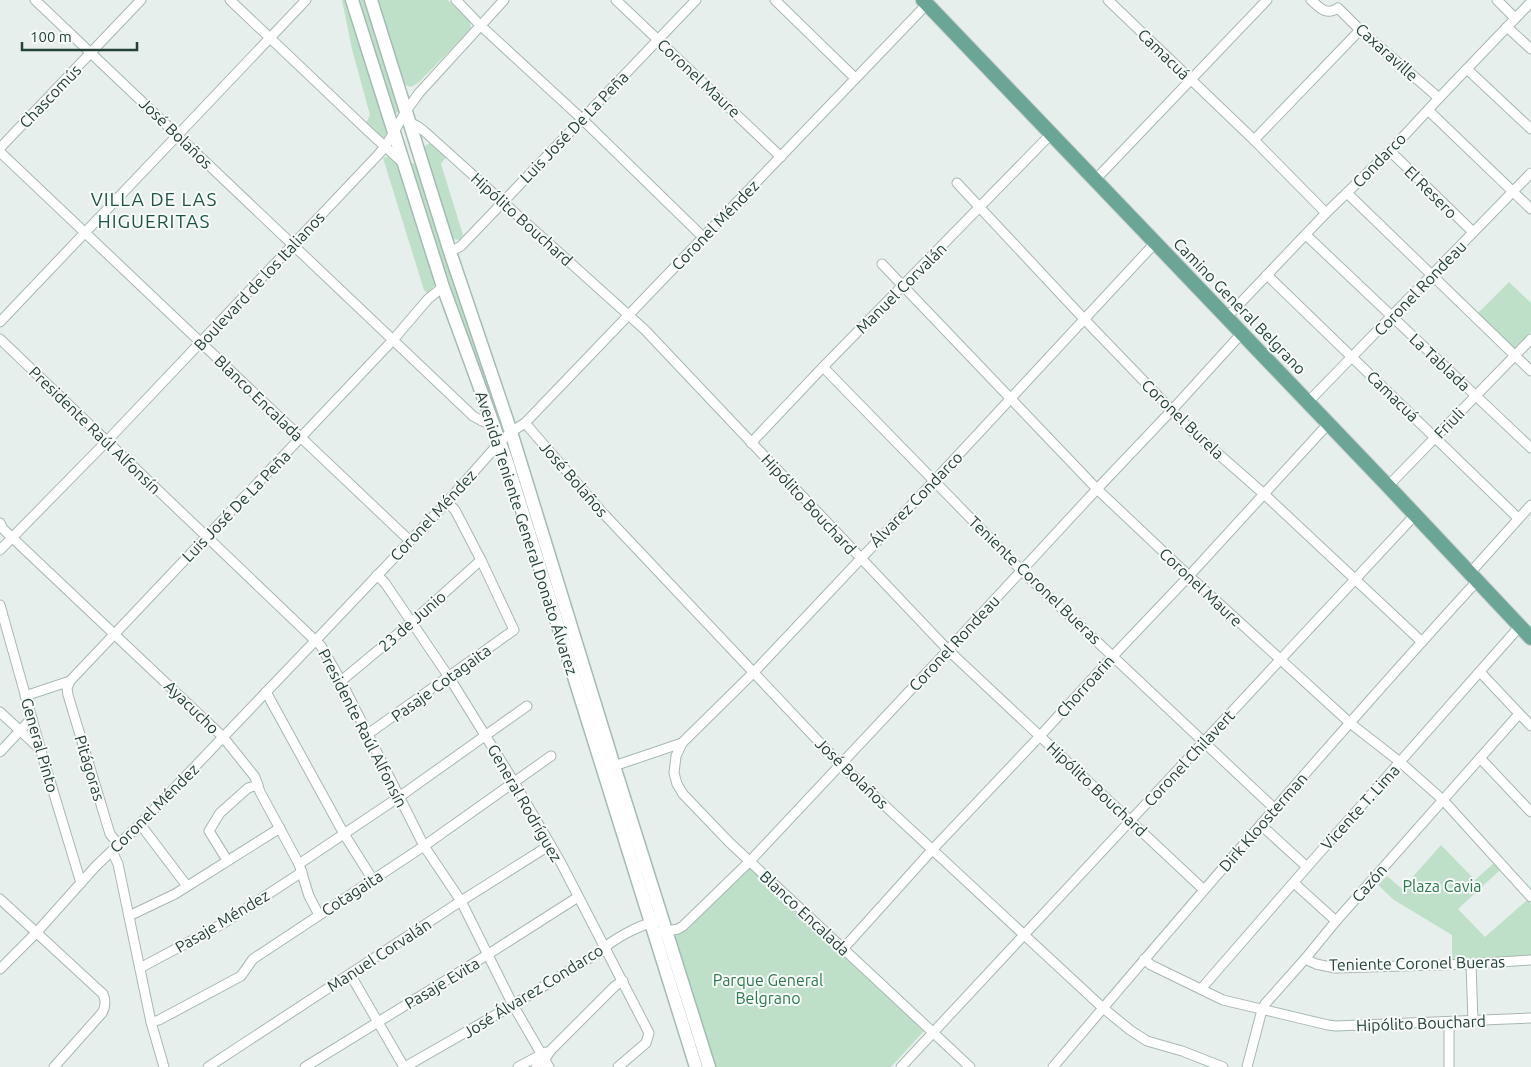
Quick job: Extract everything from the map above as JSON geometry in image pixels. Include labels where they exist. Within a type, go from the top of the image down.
[{"type":"main road","name":"Avenida Teniente General Donato Álvarez","points":[[352,0],[443,287],[500,442],[696,1067]]},
{"type":"main road","name":"Avenida Teniente General Donato Álvarez","points":[[371,0],[450,252],[511,432],[709,1067]]},
{"type":"main road","name":"Camino General Belgrano","points":[[927,2],[1531,638]]},
{"type":"street","name":"José Bolaños","points":[[35,0],[473,416],[494,425]]},
{"type":"street","name":"Chascomús","points":[[0,150],[141,0]]},
{"type":"street","points":[[230,0],[403,163]]},
{"type":"street","points":[[0,322],[306,0]]},
{"type":"street","points":[[456,0],[480,25],[582,119],[702,237]]},
{"type":"street","name":"Boulevard de los Italianos","points":[[0,550],[106,442],[385,146],[418,93],[504,0]]},
{"type":"street","name":"Coronel Maure","points":[[616,0],[781,156]]},
{"type":"street","name":"Luis José De La Peña","points":[[450,252],[461,246],[504,202],[696,0]]},
{"type":"street","points":[[775,0],[855,78]]},
{"type":"street","name":"Camacuá","points":[[1108,0],[1254,140],[1326,213]]},
{"type":"street","points":[[1095,180],[1267,0]]},
{"type":"street","points":[[1311,0],[1321,9],[1330,12],[1338,8],[1346,0]]},
{"type":"street","points":[[1497,0],[1516,18]]},
{"type":"street","name":"Coronel Méndez","points":[[0,969],[447,502],[500,442],[525,423],[927,2]]},
{"type":"street","name":"Condarco","points":[[1226,318],[1531,2]]},
{"type":"street","name":"Caxaraville","points":[[1338,8],[1360,30],[1439,98]]},
{"type":"street","points":[[1507,27],[1531,49]]},
{"type":"street","points":[[1254,140],[1360,30]]},
{"type":"street","points":[[1468,69],[1531,129]]},
{"type":"street","points":[[1428,110],[1531,209]]},
{"type":"street","name":"Hipólito Bouchard","points":[[411,123],[424,130],[645,330],[948,650],[1204,890]]},
{"type":"street","name":"Manuel Corvalán","points":[[751,443],[1052,134]]},
{"type":"street","name":"Blanco Encalada","points":[[0,150],[409,540]]},
{"type":"street","name":"El Resero","points":[[1390,150],[1473,232]]},
{"type":"street","name":"Coronel Rondeau","points":[[1308,402],[1531,172]]},
{"type":"street","name":"Coronel Burela","points":[[957,183],[1190,429],[1264,494],[1422,642]]},
{"type":"street","points":[[1347,193],[1531,371]]},
{"type":"street","name":"La Tablada","points":[[1306,234],[1531,448]]},
{"type":"street","name":"Álvarez Condarco","points":[[614,766],[682,743],[754,672],[1155,243]]},
{"type":"street","name":"Coronel Maure","points":[[882,264],[1097,489],[1280,660],[1350,723],[1400,762],[1442,800],[1531,897]]},
{"type":"street","name":"Camacuá","points":[[1267,275],[1518,518]]},
{"type":"street","name":"Luis José De La Peña","points":[[25,696],[69,684],[114,633],[393,340],[428,299],[443,287]]},
{"type":"street","name":"Coronel Rondeau","points":[[665,926],[678,929],[683,926],[750,862],[1242,333]]},
{"type":"street","name":"Friuli","points":[[1388,486],[1531,338]]},
{"type":"street","name":"Presidente Raúl Alfonsín","points":[[0,339],[322,646],[424,846],[461,901],[513,1005],[544,1060]]},
{"type":"street","name":"Teniente Coronel Bueras","points":[[823,367],[1022,571],[1275,809]]},
{"type":"street","name":"José Bolaños","points":[[525,423],[602,512],[840,764],[1103,1008],[1147,1041],[1182,1051],[1223,1067]]},
{"type":"street","name":"Chorroarin","points":[[843,949],[933,849],[1189,576],[1328,424]]},
{"type":"street","points":[[447,502],[455,510],[481,560]]},
{"type":"street","name":"Dirk Kloosterman","points":[[1053,1067],[1144,959],[1422,642],[1518,518],[1531,505]]},
{"type":"street","name":"Coronel Chilavert","points":[[901,1067],[1415,515]]},
{"type":"street","points":[[0,523],[13,537]]},
{"type":"street","name":"Ayacucho","points":[[13,537],[223,737],[250,769],[300,868],[309,896],[319,915]]},
{"type":"street","name":"23 de Junio","points":[[341,681],[412,622],[481,560]]},
{"type":"street","name":"Pasaje Cotagaita","points":[[368,734],[514,632],[514,627],[481,560]]},
{"type":"street","name":"General Rodríguez","points":[[377,575],[385,583],[412,622],[486,735],[550,845],[650,1033],[646,1043],[618,1067]]},
{"type":"street","name":"General Pinto","points":[[0,605],[81,883]]},
{"type":"street","name":"Vicente T. Lima","points":[[1201,989],[1520,626]]},
{"type":"street","points":[[1480,672],[1531,726]]},
{"type":"street","name":"Pitágoras","points":[[69,684],[115,848]]},
{"type":"street","points":[[266,692],[344,834],[373,880]]},
{"type":"street","name":"Pasaje Méndez","points":[[140,968],[224,923],[344,834],[527,706]]},
{"type":"street","points":[[0,712],[41,751]]},
{"type":"street","name":"Cazón","points":[[1247,1067],[1265,1004],[1519,714]]},
{"type":"street","points":[[0,752],[32,718]]},
{"type":"street","name":"Blanco Encalada","points":[[682,743],[674,763],[674,773],[677,784],[683,794],[750,862],[970,1067]]},
{"type":"street","name":"Cotagaita","points":[[150,1022],[158,1020],[240,976],[253,959],[424,846],[552,756]]},
{"type":"street","points":[[1480,758],[1531,812]]},
{"type":"street","points":[[227,860],[209,831],[220,813],[248,788],[258,785]]},
{"type":"street","points":[[140,824],[187,886]]},
{"type":"street","points":[[1261,825],[1307,867]]},
{"type":"street","points":[[129,916],[175,894],[280,828]]},
{"type":"street","name":"Manuel Corvalán","points":[[208,1067],[550,845]]},
{"type":"street","points":[[115,848],[150,1022],[164,1067]]},
{"type":"street","points":[[1294,883],[1336,921]]},
{"type":"street","name":"Pasaje Evita","points":[[305,1067],[578,897]]},
{"type":"street","points":[[0,899],[103,994],[106,1005],[102,1013],[54,1067]]},
{"type":"street","name":"José Álvarez Condarco","points":[[405,1067],[513,1005],[640,927],[665,926]]},
{"type":"street","name":"Hipólito Bouchard","points":[[1144,959],[1224,1000],[1320,1024],[1336,1026],[1531,1018]]},
{"type":"street","name":"Teniente Coronel Bueras","points":[[1305,959],[1316,964],[1335,968],[1470,964],[1531,960]]},
{"type":"street","points":[[1470,964],[1473,1021]]},
{"type":"street","points":[[350,974],[405,1067]]},
{"type":"street","points":[[536,1067],[623,980]]},
{"type":"street","points":[[1449,1022],[1449,1067]]},
{"type":"street","points":[[518,1067],[544,1060]]},
{"type":"green space","points":[[342,0],[348,0],[388,128],[385,137],[382,138],[366,123],[370,115],[352,49]]},
{"type":"green space","points":[[357,0],[366,0],[401,111],[394,114]]},
{"type":"green space","points":[[378,0],[448,0],[470,21],[471,29],[418,83],[411,87],[406,85],[404,81]]},
{"type":"green space","points":[[430,143],[446,157],[441,164],[463,235],[460,240],[452,239],[424,149]]},
{"type":"green space","points":[[386,157],[397,162],[436,283],[428,294],[424,290],[383,158]]},
{"type":"green space","points":[[412,163],[418,166],[503,423],[500,422],[449,285]]},
{"type":"green space","points":[[1509,282],[1531,303],[1531,332],[1514,349],[1477,314]]},
{"type":"green space","name":"Plaza Cavia","points":[[1441,845],[1475,880],[1494,863],[1500,870],[1458,909],[1485,937],[1527,900],[1531,904],[1531,957],[1452,959],[1452,935],[1394,900],[1378,885],[1387,876],[1402,889]]},
{"type":"green space","name":"Parque General Belgrano","points":[[751,867],[924,1031],[891,1067],[712,1067],[672,939]]},
{"type":"district","name":"VILLA DE LAS HIGUERITAS","points":[[154,210]]}]
